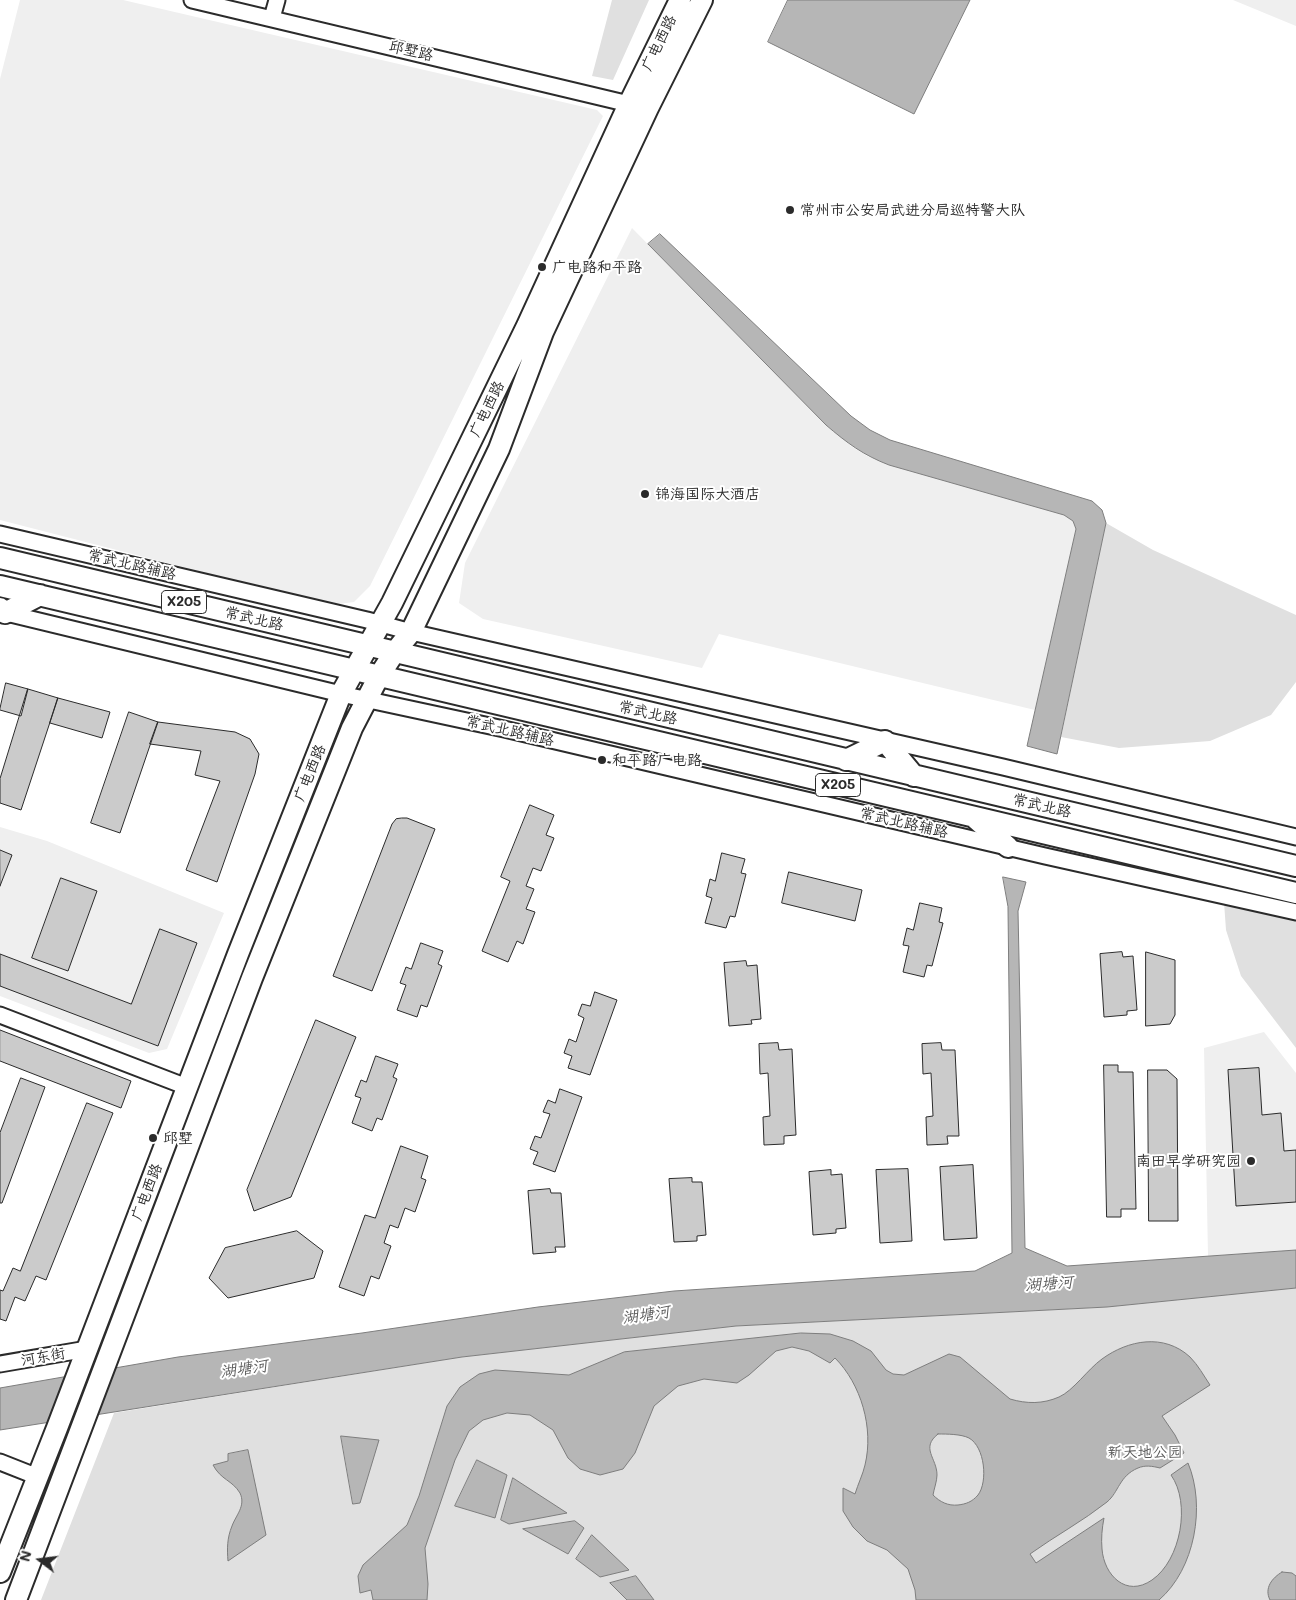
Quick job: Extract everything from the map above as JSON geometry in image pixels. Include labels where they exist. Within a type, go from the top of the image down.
[{"type":"main road","name":"广电西路","points":[[0,1572],[341,694],[381,624],[528,326],[629,104],[680,0]]},
{"type":"main road","name":"广电西路","points":[[16,1600],[255,970],[352,728],[379,676],[411,632],[499,449],[543,332],[648,108],[702,0]]},
{"type":"main road","name":"常武北路","points":[[0,558],[1296,866]]},
{"type":"main road","name":"常武北路","points":[[0,586],[1296,893]]},
{"type":"main road","points":[[2,611],[40,596]]},
{"type":"main road","points":[[846,760],[885,740],[914,776]]},
{"type":"main road","points":[[973,816],[1008,847]]},
{"type":"street","name":"邱墅路","points":[[192,0],[629,104]]},
{"type":"street","points":[[272,18],[277,0]]},
{"type":"street","name":"常武北路辅路","points":[[0,534],[411,632]]},
{"type":"street","points":[[2,611],[341,694]]},
{"type":"street","points":[[411,632],[885,740],[1296,837]]},
{"type":"street","name":"常武北路辅路","points":[[341,694],[504,729],[1008,847],[1296,912]]},
{"type":"street","points":[[0,1015],[187,1087]]},
{"type":"street","name":"河东街","points":[[0,1364],[83,1358]]},
{"type":"street","points":[[0,1462],[38,1477]]},
{"type":"shaded area","points":[[20,0],[123,0],[597,110],[603,116],[370,586],[354,602],[331,605],[0,520],[0,79]]},
{"type":"shaded area","points":[[1233,0],[1296,0],[1296,26]]},
{"type":"shaded area","points":[[632,228],[826,425],[851,446],[869,457],[889,465],[1064,515],[1073,521],[1076,529],[1035,710],[719,634],[702,668],[483,619],[459,603],[465,563]]},
{"type":"shaded area","points":[[0,827],[47,841],[224,913],[167,1049],[149,1053],[0,996]]},
{"type":"shaded area","name":"南田早学研究园","points":[[1264,1032],[1296,1073],[1296,1250],[1208,1256],[1204,1048]]},
{"type":"green space","points":[[612,0],[649,0],[613,80],[592,76]]},
{"type":"green space","points":[[1106,523],[1153,550],[1296,615],[1296,682],[1271,715],[1210,741],[1119,748],[1061,737]]},
{"type":"green space","points":[[1224,902],[1296,920],[1296,1048],[1241,976],[1226,930]]},
{"type":"green space","name":"新天地公园","points":[[1296,1288],[1296,1600],[41,1600],[114,1413],[462,1357],[736,1326],[1107,1307]]},
{"type":"water","points":[[788,0],[970,0],[914,114],[768,42]]},
{"type":"water","points":[[660,234],[851,416],[870,430],[890,440],[1092,501],[1102,510],[1106,523],[1057,754],[1027,746],[1076,529],[1073,521],[1064,515],[889,465],[863,453],[848,443],[826,425],[648,244]]},
{"type":"water","name":"湖塘河","points":[[1003,877],[1026,882],[1018,911],[1025,1248],[1067,1266],[1296,1250],[1296,1288],[1107,1307],[736,1326],[462,1357],[0,1430],[0,1388],[178,1357],[362,1333],[538,1307],[674,1291],[975,1271],[1012,1253],[1008,907]]},
{"type":"water","points":[[801,1333],[830,1334],[853,1341],[871,1351],[886,1370],[893,1374],[904,1375],[949,1354],[960,1357],[1010,1399],[1035,1402],[1047,1401],[1064,1394],[1102,1359],[1123,1347],[1146,1342],[1158,1342],[1169,1345],[1180,1349],[1190,1357],[1210,1385],[1162,1416],[1184,1453],[1160,1468],[1143,1466],[1132,1471],[1107,1502],[1030,1554],[1036,1563],[1104,1518],[1102,1549],[1107,1567],[1112,1575],[1125,1585],[1142,1585],[1152,1580],[1162,1571],[1170,1559],[1180,1530],[1181,1500],[1171,1475],[1188,1463],[1196,1498],[1194,1536],[1189,1554],[1181,1572],[1159,1600],[916,1600],[915,1590],[908,1569],[887,1550],[867,1541],[853,1527],[843,1511],[843,1488],[855,1494],[864,1468],[867,1451],[868,1436],[863,1407],[852,1380],[835,1358],[830,1363],[809,1351],[792,1347],[776,1351],[737,1383],[704,1379],[678,1386],[654,1406],[635,1453],[623,1469],[600,1475],[580,1469],[568,1458],[553,1430],[530,1415],[507,1413],[483,1420],[469,1431],[455,1460],[425,1548],[428,1584],[427,1600],[373,1600],[371,1590],[360,1593],[358,1576],[363,1565],[407,1525],[419,1496],[447,1406],[460,1387],[479,1374],[495,1370],[569,1375],[624,1352]],"holes":[[[938,1434],[958,1435],[969,1438],[979,1449],[983,1465],[983,1482],[978,1495],[971,1501],[954,1505],[941,1502],[933,1495],[937,1475],[930,1444]]]},
{"type":"water","points":[[341,1436],[379,1440],[360,1503],[353,1504]]},
{"type":"water","points":[[248,1450],[266,1535],[228,1561],[229,1535],[240,1510],[242,1498],[234,1485],[219,1474],[213,1465],[228,1461],[228,1454]]},
{"type":"water","points":[[477,1460],[507,1475],[495,1518],[455,1506]]},
{"type":"water","points":[[513,1478],[567,1513],[509,1524],[501,1520]]},
{"type":"water","points":[[575,1521],[584,1528],[568,1554],[523,1529]]},
{"type":"water","points":[[592,1535],[629,1570],[600,1577],[576,1559]]},
{"type":"water","points":[[1282,1572],[1292,1573],[1296,1576],[1296,1600],[1270,1600],[1268,1596],[1270,1584]]},
{"type":"water","points":[[636,1576],[654,1600],[627,1600],[610,1583]]},
{"type":"building","points":[[6,683],[28,689],[21,716],[0,710]]},
{"type":"building","points":[[28,689],[58,698],[21,810],[0,803],[0,779]]},
{"type":"building","points":[[58,698],[110,712],[102,738],[50,723]]},
{"type":"building","points":[[129,712],[158,722],[120,833],[91,823]]},
{"type":"building","points":[[158,722],[235,732],[250,739],[259,754],[255,774],[217,882],[186,870],[220,781],[195,775],[201,751],[150,744]]},
{"type":"building","points":[[530,805],[554,815],[546,835],[554,838],[541,871],[533,868],[526,886],[534,889],[526,909],[535,912],[523,944],[517,941],[508,962],[482,951],[510,881],[501,877]]},
{"type":"building","points":[[407,818],[435,829],[372,991],[333,976],[392,824],[396,819]]},
{"type":"building","points":[[0,850],[12,855],[0,886]]},
{"type":"building","points":[[722,853],[745,859],[741,873],[746,874],[735,917],[730,916],[726,928],[705,923],[712,898],[706,896],[710,879],[715,881]]},
{"type":"building","points":[[789,872],[862,890],[855,921],[782,903]]},
{"type":"building","points":[[61,878],[97,891],[68,971],[32,958]]},
{"type":"building","points":[[920,903],[942,908],[939,922],[943,923],[932,966],[927,965],[924,977],[903,972],[909,946],[903,945],[907,928],[913,930]]},
{"type":"building","points":[[160,929],[197,943],[158,1046],[0,986],[0,954],[131,1004]]},
{"type":"building","points":[[421,943],[443,951],[438,964],[442,966],[427,1007],[421,1005],[417,1017],[397,1010],[406,985],[400,983],[406,967],[411,969]]},
{"type":"building","points":[[1122,952],[1123,957],[1133,956],[1137,1010],[1127,1011],[1127,1015],[1104,1017],[1100,954]]},
{"type":"building","points":[[1146,952],[1175,960],[1175,1015],[1170,1024],[1146,1026]]},
{"type":"building","points":[[746,961],[747,966],[757,965],[761,1019],[751,1020],[752,1024],[729,1026],[724,963]]},
{"type":"building","points":[[595,992],[617,1000],[590,1075],[568,1068],[572,1056],[564,1053],[569,1039],[576,1042],[584,1018],[578,1015],[582,1004],[590,1006]]},
{"type":"building","points":[[316,1020],[356,1037],[291,1197],[254,1211],[247,1190]]},
{"type":"building","points":[[0,1030],[131,1081],[121,1108],[0,1061]]},
{"type":"building","points":[[778,1043],[779,1050],[792,1049],[796,1135],[784,1136],[784,1144],[764,1145],[763,1117],[770,1116],[768,1073],[760,1074],[759,1044]]},
{"type":"building","points":[[941,1043],[942,1050],[955,1050],[959,1136],[947,1136],[948,1144],[927,1145],[926,1117],[933,1116],[931,1073],[923,1074],[922,1044]]},
{"type":"building","points":[[376,1056],[398,1064],[393,1077],[397,1079],[382,1120],[377,1118],[372,1131],[352,1123],[361,1098],[355,1096],[361,1080],[366,1082]]},
{"type":"building","points":[[1104,1065],[1118,1065],[1118,1072],[1133,1072],[1136,1209],[1121,1209],[1121,1217],[1107,1217]]},
{"type":"building","points":[[1259,1068],[1262,1115],[1281,1113],[1284,1151],[1296,1150],[1296,1202],[1236,1206],[1228,1070]]},
{"type":"building","points":[[1148,1070],[1167,1070],[1177,1079],[1178,1221],[1149,1221]]},
{"type":"building","points":[[21,1078],[45,1087],[2,1203],[0,1203],[0,1133]]},
{"type":"building","points":[[560,1089],[582,1097],[555,1172],[533,1164],[538,1152],[530,1149],[535,1136],[541,1138],[550,1114],[543,1112],[548,1100],[555,1103]]},
{"type":"building","points":[[87,1103],[113,1113],[46,1280],[36,1276],[25,1301],[15,1297],[6,1321],[0,1319],[0,1290],[3,1291],[13,1268],[20,1271]]},
{"type":"building","points":[[401,1146],[428,1156],[421,1178],[426,1180],[415,1212],[405,1208],[398,1228],[390,1225],[384,1243],[391,1246],[379,1279],[371,1276],[364,1296],[339,1287],[365,1215],[375,1218]]},
{"type":"building","points":[[973,1165],[977,1238],[944,1240],[940,1167]]},
{"type":"building","points":[[908,1169],[912,1241],[880,1243],[876,1170]]},
{"type":"building","points":[[831,1170],[831,1175],[842,1174],[846,1228],[836,1229],[836,1233],[813,1235],[809,1172]]},
{"type":"building","points":[[692,1178],[692,1182],[702,1182],[706,1235],[697,1236],[697,1241],[674,1242],[669,1179]]},
{"type":"building","points":[[550,1189],[551,1193],[561,1193],[565,1247],[555,1247],[556,1252],[533,1254],[528,1191]]},
{"type":"building","points":[[297,1231],[323,1251],[314,1278],[228,1298],[209,1278],[225,1248]]},
{"type":"place","name":"常州市公安局武进分局巡特警大队","points":[[790,210]]},
{"type":"place","name":"广电路和平路","points":[[542,267]]},
{"type":"place","name":"锦海国际大酒店","points":[[645,494]]},
{"type":"place","name":"和平路广电路","points":[[602,760]]},
{"type":"place","name":"邱墅","points":[[153,1138]]},
{"type":"place","name":"南田早学研究园","points":[[1251,1161]]}]
